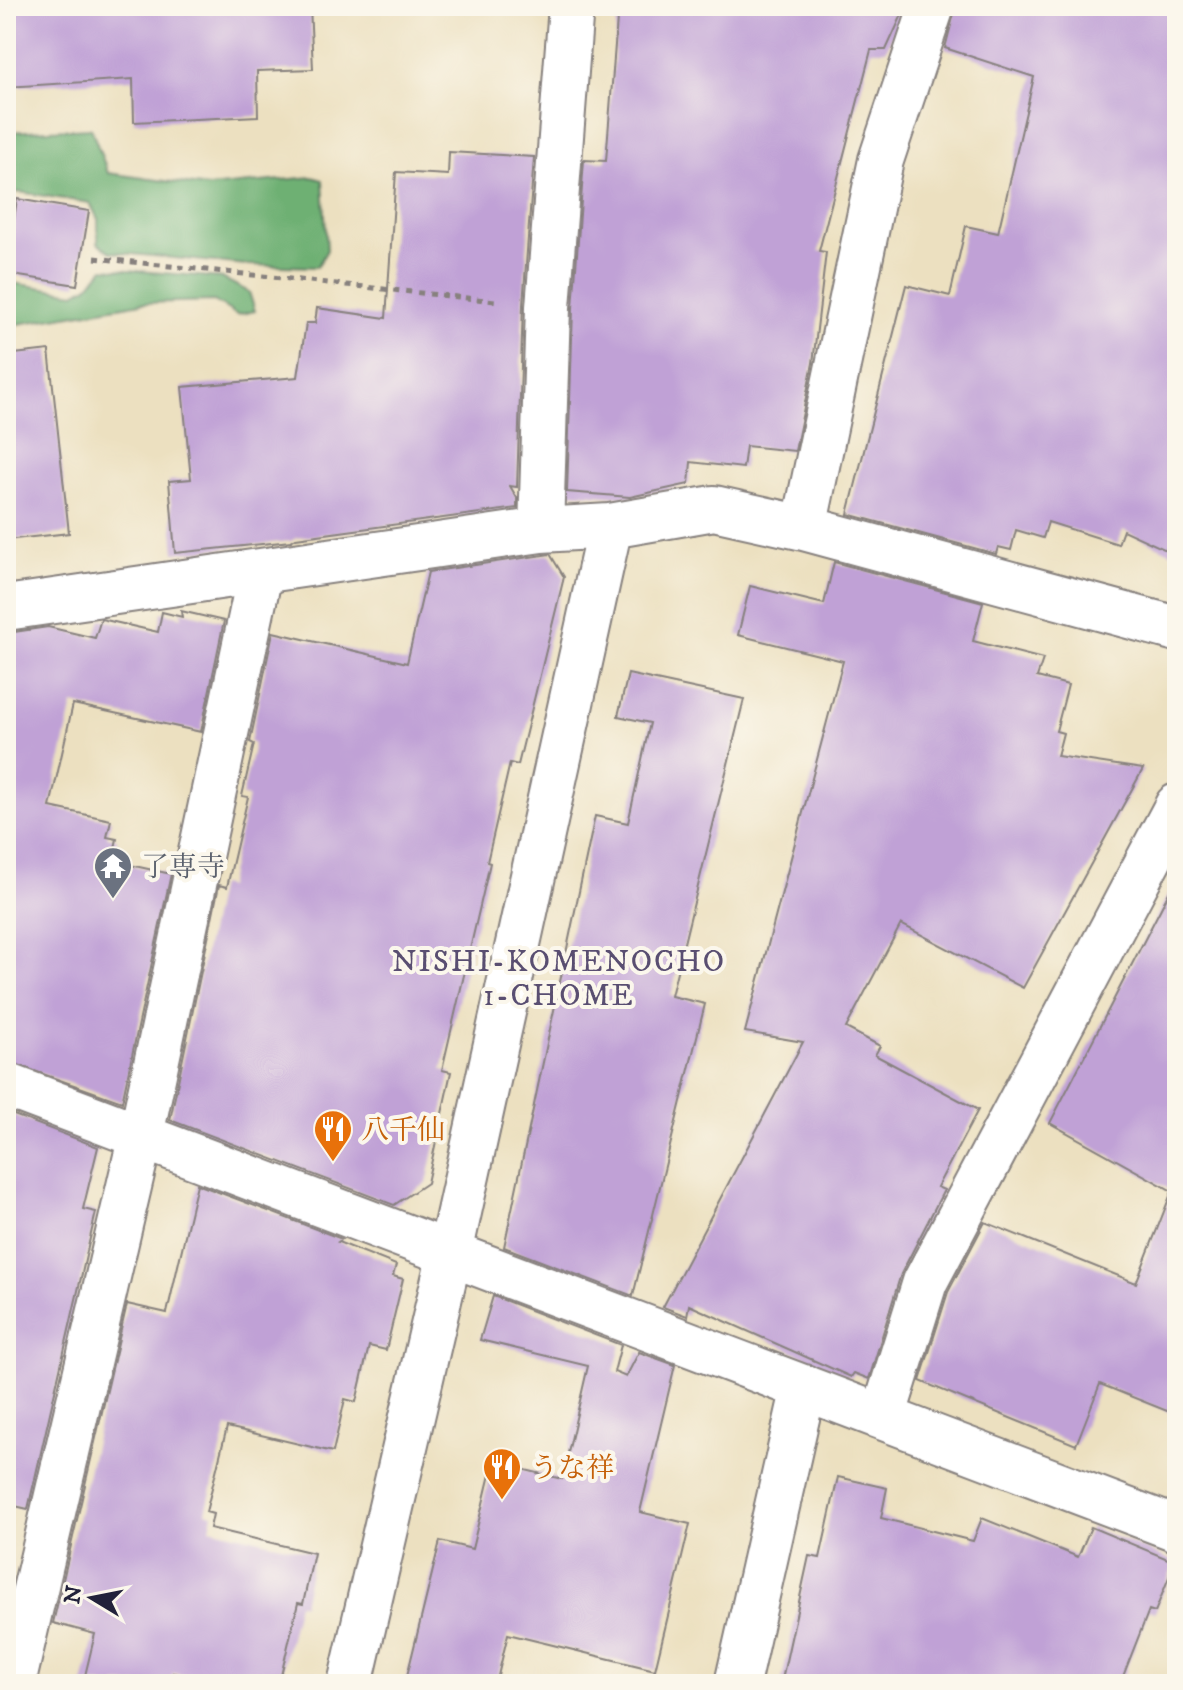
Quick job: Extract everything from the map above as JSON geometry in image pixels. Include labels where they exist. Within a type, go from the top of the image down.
[{"type":"street","points":[[541,530],[548,307],[571,6]]},
{"type":"street","points":[[804,528],[881,160],[932,6]]},
{"type":"street","points":[[6,608],[541,530],[610,526],[714,508],[804,528],[1177,629]]},
{"type":"street","points":[[350,1684],[450,1253],[610,526]]},
{"type":"street","points":[[13,1684],[141,1135],[260,573]]},
{"type":"street","points":[[883,1417],[925,1282],[1177,806]]},
{"type":"street","points":[[6,1085],[1177,1529]]},
{"type":"street","points":[[737,1684],[804,1387]]},
{"type":"path","points":[[95,258],[548,307]]},
{"type":"green space","points":[[91,128],[108,173],[208,187],[312,177],[323,180],[327,250],[317,267],[247,265],[111,252],[98,243],[98,219],[90,203],[19,192],[10,194],[6,220],[6,132]]},
{"type":"green space","points":[[104,268],[222,278],[249,292],[255,311],[237,315],[214,301],[142,303],[6,326],[6,282],[75,293],[88,286]]},
{"type":"building","points":[[6,6],[310,6],[313,69],[257,71],[258,116],[134,122],[133,79],[6,87]]},
{"type":"building","points":[[618,6],[906,6],[886,50],[871,50],[819,251],[826,252],[813,363],[795,451],[746,446],[743,468],[691,462],[689,484],[630,497],[567,492],[573,308],[584,160],[606,161]]},
{"type":"building","points":[[956,6],[1177,6],[1177,555],[1123,530],[1118,544],[1048,522],[1043,538],[1016,530],[1011,550],[998,547],[996,554],[848,514],[906,285],[950,296],[966,226],[998,233],[1034,77],[945,48]]},
{"type":"building","points":[[449,152],[534,157],[523,305],[517,487],[510,486],[517,498],[517,508],[291,541],[175,553],[169,481],[191,479],[182,387],[298,377],[306,323],[315,323],[317,308],[386,318],[396,172],[448,175]]},
{"type":"building","points":[[17,199],[89,211],[77,285],[6,274]]},
{"type":"building","points":[[49,350],[69,533],[6,540],[6,355]]},
{"type":"building","points":[[550,554],[564,577],[518,765],[510,763],[487,862],[490,863],[442,1070],[451,1072],[427,1183],[394,1205],[170,1120],[219,885],[227,887],[248,797],[242,796],[254,744],[250,742],[273,632],[407,663],[428,572]]},
{"type":"building","points":[[834,562],[983,602],[973,641],[1043,659],[1037,677],[1068,685],[1056,731],[1063,733],[1057,756],[1143,769],[1023,988],[901,924],[846,1028],[880,1046],[875,1055],[978,1110],[937,1187],[944,1190],[901,1274],[869,1379],[854,1373],[851,1377],[689,1305],[687,1316],[663,1307],[803,1042],[745,1032],[843,661],[738,635],[750,586],[824,604]]},
{"type":"building","points":[[181,611],[224,621],[201,732],[73,704],[50,807],[111,820],[107,837],[117,839],[112,861],[171,874],[122,1102],[6,1061],[6,637],[13,638],[14,632],[48,627],[95,638],[101,619],[158,632],[162,612],[182,617]]},
{"type":"building","points":[[628,674],[744,699],[671,996],[705,1004],[633,1296],[504,1247],[595,816],[628,823],[650,723],[618,716]]},
{"type":"building","points":[[1177,877],[1177,1415],[1100,1384],[1076,1445],[920,1381],[948,1292],[985,1222],[1136,1283],[1172,1191],[1050,1123]]},
{"type":"building","points":[[6,1112],[98,1147],[83,1209],[96,1212],[28,1509],[6,1504]]},
{"type":"building","points":[[197,1184],[342,1239],[338,1242],[396,1265],[393,1276],[403,1279],[386,1350],[369,1346],[356,1402],[345,1399],[333,1452],[227,1427],[206,1512],[213,1514],[210,1528],[314,1553],[303,1604],[298,1603],[279,1684],[218,1684],[173,1673],[171,1684],[83,1684],[95,1634],[53,1623],[127,1304],[167,1313]]},
{"type":"building","points":[[493,1296],[621,1345],[614,1372],[626,1377],[639,1352],[675,1365],[640,1512],[690,1524],[655,1670],[508,1634],[496,1684],[405,1684],[440,1541],[472,1549],[493,1462],[562,1479],[588,1366],[480,1340]]},
{"type":"building","points":[[838,1477],[887,1488],[881,1518],[973,1541],[982,1518],[1078,1557],[1091,1527],[1175,1562],[1155,1612],[1149,1610],[1120,1684],[781,1684],[809,1556],[820,1558]]},
{"type":"place","name":"了専寺","points":[[113,900]]},
{"type":"place","name":"八千仙","points":[[333,1163]]},
{"type":"place","name":"うな祥","points":[[502,1501]]},
{"type":"district","name":"NISHI-KOMENOCHO 1-CHOME","points":[[559,978]]}]
